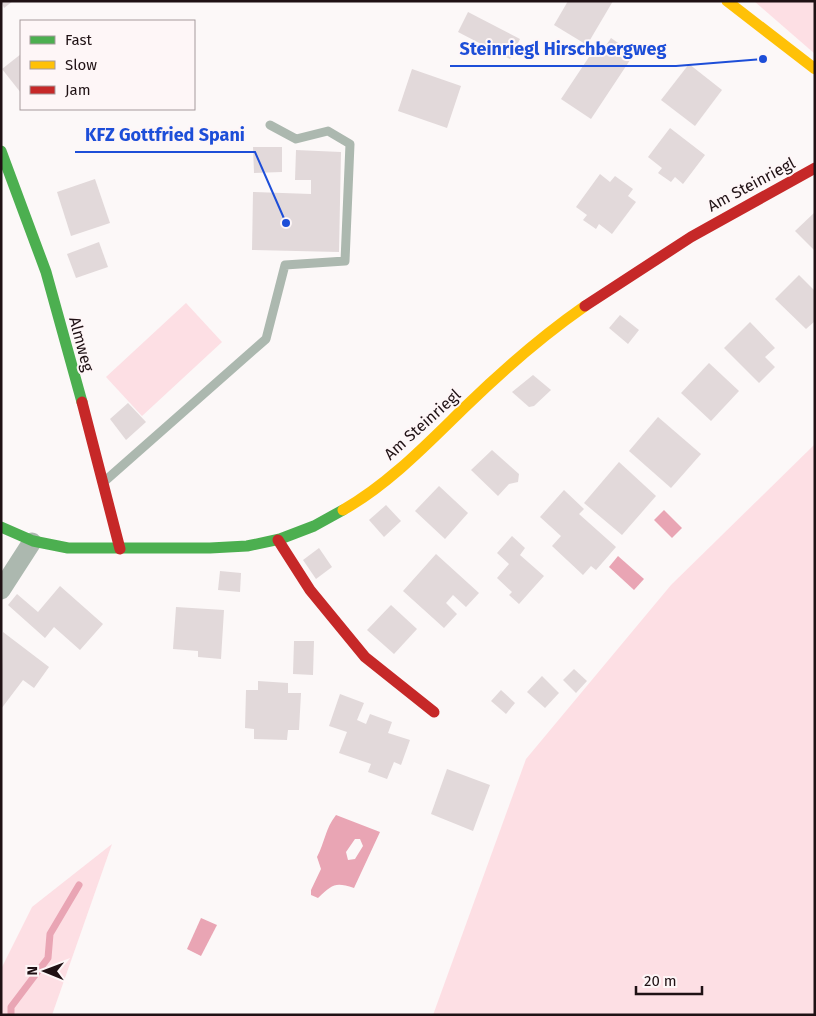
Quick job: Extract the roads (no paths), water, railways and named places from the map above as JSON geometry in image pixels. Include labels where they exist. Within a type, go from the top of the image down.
[{"type":"street","points":[[727,1],[815,69]]},
{"type":"street","name":"Almweg","points":[[1,151],[46,272],[104,482],[120,549]]},
{"type":"street","name":"Am Steinriegl","points":[[1,527],[32,542],[65,547],[120,549],[194,548],[278,540],[303,531],[342,510],[385,479],[520,355],[586,304],[702,229],[815,168]]},
{"type":"street","points":[[278,540],[310,590],[365,657],[434,712]]},
{"type":"street","points":[[1,590],[32,542]]},
{"type":"lane","points":[[104,482],[266,339],[285,265],[345,261],[350,144],[328,131],[296,139],[270,125]]},
{"type":"waterway","points":[[11,1015],[11,1007],[48,958],[50,934],[79,885]]},
{"type":"place","name":"Steinriegl Hirschbergweg","points":[[763,59]]},
{"type":"place","name":"KFZ Gottfried Spani","points":[[286,223]]}]
